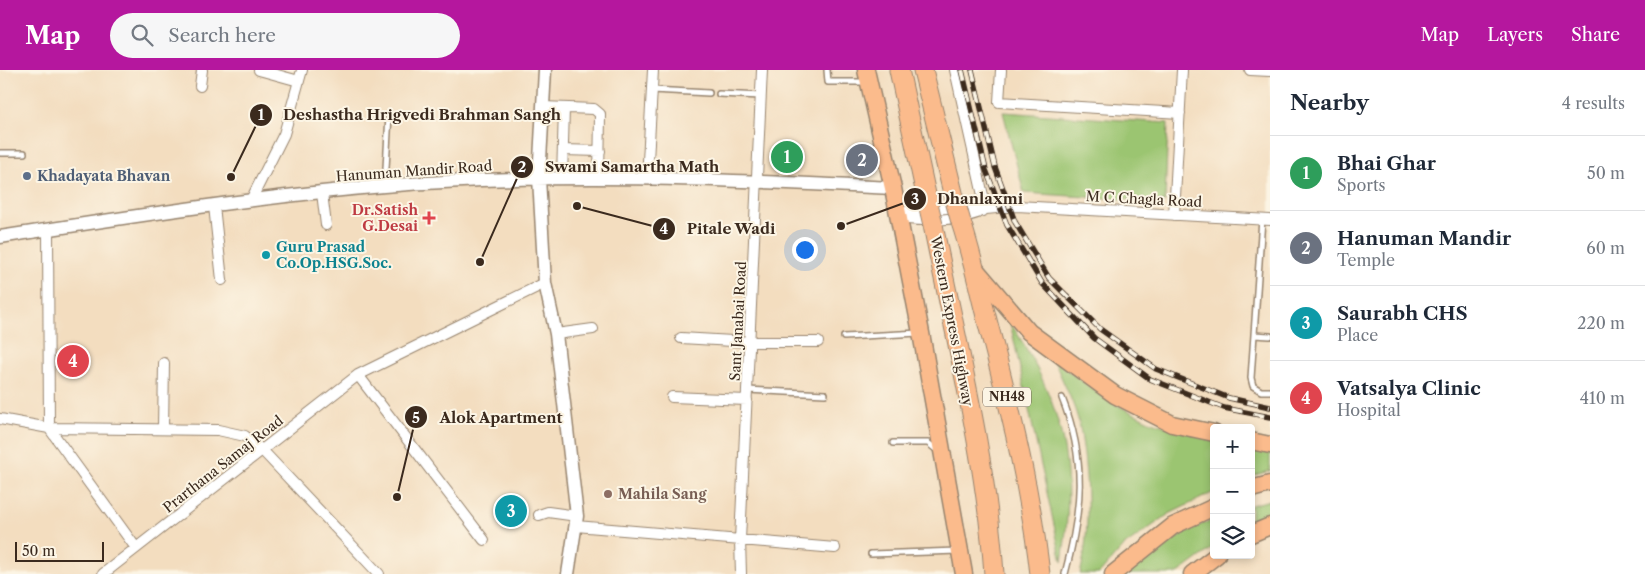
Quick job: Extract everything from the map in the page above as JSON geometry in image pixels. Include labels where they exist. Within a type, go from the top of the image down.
[{"type":"highway","name":"Western Express Highway","points":[[899,70],[933,225],[976,441],[991,532],[994,574]]},
{"type":"highway","name":"Western Express Highway","points":[[924,70],[954,197],[977,271],[1016,434],[1035,526],[1040,574]]},
{"type":"main road","points":[[864,76],[893,188],[943,450],[964,574]]},
{"type":"main road","points":[[977,271],[1029,332],[1115,395],[1172,424],[1210,432]]},
{"type":"main road","points":[[1255,442],[1270,444]]},
{"type":"main road","points":[[1255,488],[1270,484]]},
{"type":"main road","points":[[1113,574],[1173,526],[1210,509]]},
{"type":"main road","points":[[1255,532],[1270,526]]},
{"type":"main road","points":[[1192,574],[1212,559]]},
{"type":"street","points":[[200,86],[202,70]]},
{"type":"street","points":[[259,70],[287,74],[299,81]]},
{"type":"street","points":[[251,200],[284,134],[302,70]]},
{"type":"street","points":[[545,70],[539,178],[545,283],[556,334],[577,521],[567,573]]},
{"type":"street","points":[[647,178],[653,70]]},
{"type":"street","name":"Sant Janabai Road","points":[[741,574],[740,540],[762,70]]},
{"type":"street","points":[[954,70],[986,209]]},
{"type":"street","points":[[1001,70],[999,102],[1180,113]]},
{"type":"street","points":[[1174,215],[1182,70]]},
{"type":"street","points":[[1250,70],[1270,71]]},
{"type":"street","points":[[543,107],[594,109],[600,114],[599,178]]},
{"type":"street","points":[[562,178],[564,108]]},
{"type":"street","points":[[563,150],[600,151]]},
{"type":"street","name":"Hanuman Mandir Road","points":[[0,237],[251,200],[385,186],[539,178],[647,178],[758,181],[893,188]]},
{"type":"street","points":[[322,193],[326,225]]},
{"type":"street","points":[[214,206],[222,280]]},
{"type":"street","name":"M C Chagla Road","points":[[898,217],[908,211],[973,206],[986,209],[1017,206],[1266,219]]},
{"type":"street","points":[[48,229],[49,428],[136,548]]},
{"type":"street","name":"Prarthana Samaj Road","points":[[103,574],[358,375],[545,283]]},
{"type":"street","points":[[556,334],[593,329]]},
{"type":"street","points":[[681,338],[750,342],[818,342]]},
{"type":"street","points":[[163,429],[164,363]]},
{"type":"street","points":[[358,375],[484,540]]},
{"type":"street","points":[[672,397],[748,395]]},
{"type":"street","points":[[0,419],[49,428],[218,430],[245,436],[263,451],[379,574]]},
{"type":"street","points":[[539,515],[548,512],[577,521],[740,540],[835,548]]},
{"type":"lane","points":[[827,70],[826,80],[828,82],[864,76]]},
{"type":"lane","points":[[652,90],[709,93]]},
{"type":"lane","points":[[718,94],[761,96]]},
{"type":"lane","points":[[385,186],[389,115]]},
{"type":"lane","points":[[0,152],[24,153]]},
{"type":"lane","points":[[1266,219],[1254,335],[1252,386],[1261,391],[1270,392]]},
{"type":"lane","points":[[844,337],[921,333]]},
{"type":"lane","points":[[1254,335],[1270,336]]},
{"type":"lane","points":[[748,395],[824,394]]},
{"type":"lane","points":[[1062,398],[1073,425],[1080,476],[1077,528],[1065,574]]},
{"type":"lane","points":[[893,443],[928,443],[938,451],[943,450]]},
{"type":"lane","points":[[871,554],[961,551]]},
{"type":"green space","points":[[1003,112],[1168,123],[1165,202],[1024,193]]},
{"type":"green space","points":[[1010,322],[1043,381],[1062,437],[1068,495],[1062,562]]},
{"type":"green space","points":[[1054,360],[1107,400],[1151,422],[1210,439],[1210,494],[1169,514],[1124,546],[1099,574],[1080,574],[1086,540],[1086,482],[1080,428]]},
{"type":"green space","points":[[1255,451],[1270,453],[1270,471],[1255,475]]},
{"type":"green space","points":[[1270,500],[1270,519],[1255,525],[1255,514],[1255,504]]},
{"type":"green space","points":[[1210,521],[1210,550],[1177,574],[1128,574],[1169,543]]},
{"type":"railway","points":[[962,70],[986,170],[1007,225],[1042,283],[1094,338],[1150,379],[1224,408],[1270,417]]},
{"type":"railway","points":[[972,70],[995,167],[1015,222],[1049,278],[1100,329],[1156,369],[1229,398],[1270,407]]},
{"type":"place","name":"Bhai Ghar","points":[[787,157]]},
{"type":"place","name":"Hanuman Mandir","points":[[862,160]]},
{"type":"place","name":"Khadayata Bhavan","points":[[27,176]]},
{"type":"place","name":"Deshastha Hrigvedi Brahman Sangh","points":[[231,177]]},
{"type":"place","name":"Pitale Wadi","points":[[577,206]]},
{"type":"place","name":"Dr.Satish G.Desai","points":[[429,218]]},
{"type":"place","name":"Dhanlaxmi","points":[[841,226]]},
{"type":"place","name":"Guru Prasad Co.Op.HSG.Soc.","points":[[266,255]]},
{"type":"place","name":"Swami Samartha Math","points":[[480,262]]},
{"type":"place","name":"Vatsalya Clinic","points":[[73,361]]},
{"type":"place","name":"Mahila Sang","points":[[608,494]]},
{"type":"place","name":"Alok Apartment","points":[[397,497]]},
{"type":"place","name":"Saurabh CHS","points":[[511,511]]}]
